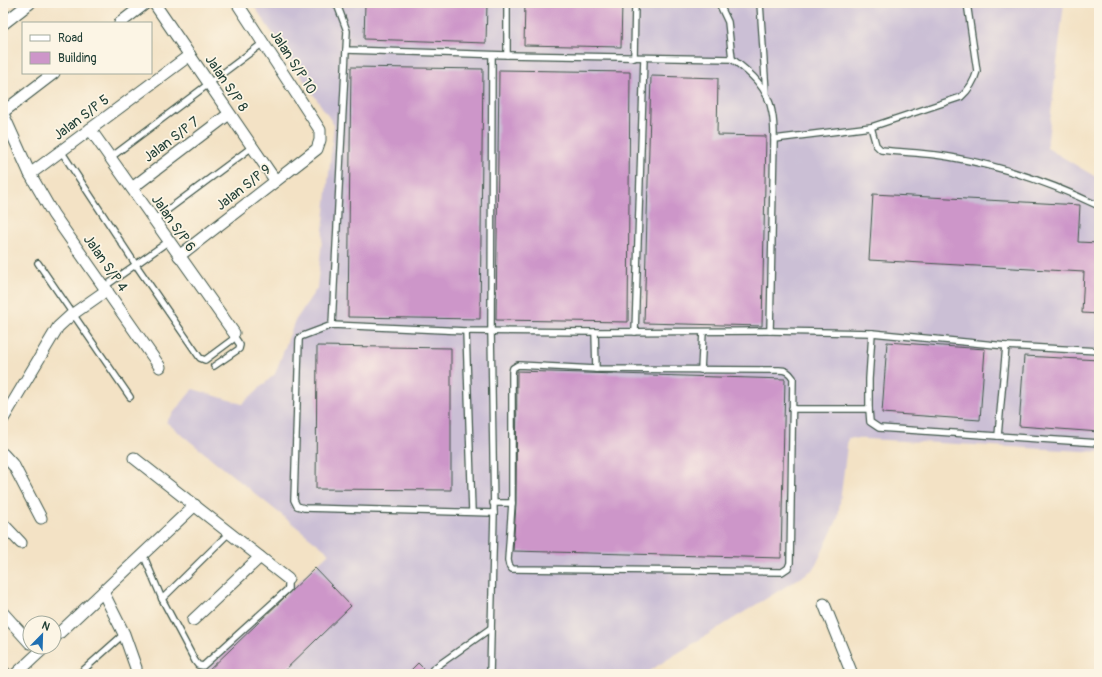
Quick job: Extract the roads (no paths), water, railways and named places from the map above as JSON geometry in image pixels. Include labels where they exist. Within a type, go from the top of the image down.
[{"type":"street","points":[[3,24],[30,3]]},
{"type":"street","points":[[121,22],[146,3]]},
{"type":"street","name":"Jalan S/P 8","points":[[154,3],[275,180]]},
{"type":"street","name":"Jalan S/P 10","points":[[237,3],[320,130],[320,140]]},
{"type":"street","name":"Jalan S/P 5","points":[[30,174],[190,55]]},
{"type":"street","points":[[3,113],[53,74]]},
{"type":"street","name":"Jalan S/P 4","points":[[3,113],[30,174],[53,214],[160,367]]},
{"type":"street","name":"Jalan S/P 7","points":[[132,188],[230,114]]},
{"type":"street","name":"Jalan S/P 6","points":[[90,129],[234,335]]},
{"type":"street","name":"Jalan S/P 9","points":[[179,256],[275,180],[317,149],[320,140]]},
{"type":"street","points":[[3,419],[58,327],[72,314],[105,289]]},
{"type":"street","points":[[3,454],[14,466],[41,518]]},
{"type":"street","points":[[134,458],[288,579]]},
{"type":"street","points":[[62,630],[195,505]]},
{"type":"street","points":[[3,524],[21,543]]},
{"type":"street","points":[[193,620],[260,557]]},
{"type":"street","points":[[103,592],[124,634],[136,668],[136,674]]},
{"type":"street","points":[[824,604],[852,674]]},
{"type":"street","points":[[3,613],[22,634]]},
{"type":"street","points":[[16,674],[33,655]]},
{"type":"lane","points":[[332,325],[347,31],[335,3]]},
{"type":"lane","points":[[507,3],[507,55]]},
{"type":"lane","points":[[634,58],[635,3]]},
{"type":"lane","points":[[718,3],[728,22],[732,59]]},
{"type":"lane","points":[[760,3],[766,92],[772,111],[774,139],[770,331]]},
{"type":"lane","points":[[774,139],[871,127],[961,97],[968,91],[974,82],[977,71],[966,4]]},
{"type":"lane","points":[[110,158],[263,42]]},
{"type":"lane","points":[[346,50],[492,55],[732,59],[749,72],[766,92]]},
{"type":"lane","points":[[490,674],[494,513],[491,331],[492,55]]},
{"type":"lane","points":[[635,332],[644,58]]},
{"type":"lane","points":[[871,127],[876,145],[881,150],[954,157],[1019,173],[1037,179],[1099,206]]},
{"type":"lane","points":[[154,220],[252,147]]},
{"type":"lane","points":[[61,151],[136,265],[202,359],[205,360],[232,340],[234,335]]},
{"type":"lane","points":[[105,289],[169,241]]},
{"type":"lane","points":[[38,263],[130,397]]},
{"type":"lane","points":[[494,513],[304,508],[297,506],[294,500],[300,336],[332,325],[466,331],[770,331],[872,333],[1006,346],[1099,351]]},
{"type":"lane","points":[[466,331],[472,512]]},
{"type":"lane","points":[[595,332],[596,369]]},
{"type":"lane","points":[[701,370],[703,332]]},
{"type":"lane","points":[[872,333],[869,409],[870,422],[879,428],[1099,443]]},
{"type":"lane","points":[[214,366],[239,349],[240,345],[234,335]]},
{"type":"lane","points":[[998,436],[1006,346]]},
{"type":"lane","points":[[518,365],[596,369],[701,370],[785,370],[793,378],[790,563],[788,568],[782,572],[512,568],[509,565],[508,560],[512,503],[513,368],[518,365]]},
{"type":"lane","points":[[792,409],[869,409]]},
{"type":"lane","points":[[493,504],[512,503]]},
{"type":"lane","points":[[162,600],[229,533]]},
{"type":"lane","points":[[143,554],[162,600],[195,661],[198,665],[203,666],[288,589],[288,579]]},
{"type":"lane","points":[[437,674],[433,669],[491,628]]},
{"type":"lane","points":[[79,674],[124,634]]},
{"type":"lane","points":[[3,667],[9,674]]}]
